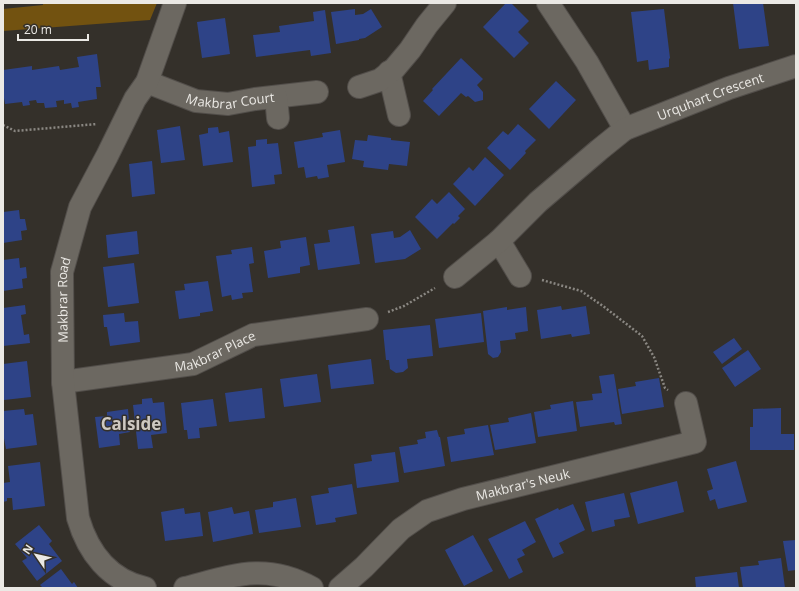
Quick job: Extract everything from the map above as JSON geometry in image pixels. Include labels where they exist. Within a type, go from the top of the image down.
[{"type":"street","name":"Makbrar Road","points":[[145,588],[128,582],[114,574],[105,566],[91,549],[82,534],[78,518],[63,382],[62,272],[80,207],[135,99],[147,82],[175,3]]},
{"type":"street","points":[[359,87],[380,80],[394,69],[445,3]]},
{"type":"street","points":[[548,3],[587,62],[625,129]]},
{"type":"street","name":"Urquhart Crescent","points":[[455,277],[499,241],[538,202],[625,129],[729,88],[796,66]]},
{"type":"street","points":[[389,72],[399,115]]},
{"type":"street","name":"Makbrar Court","points":[[147,82],[196,101],[228,104],[317,92]]},
{"type":"street","points":[[276,97],[278,118]]},
{"type":"street","points":[[499,241],[520,276]]},
{"type":"street","name":"Makbrar Place","points":[[63,382],[193,364],[253,335],[367,319]]},
{"type":"street","name":"Makbrar's Neuk","points":[[340,588],[364,567],[401,529],[427,511],[463,499],[694,442],[686,403]]},
{"type":"street","points":[[185,588],[239,574],[258,572],[286,577],[301,582],[312,588]]},
{"type":"path","points":[[3,125],[15,131],[124,122]]},
{"type":"path","points":[[520,276],[547,281],[581,291],[614,314],[642,336],[654,357],[665,388],[686,403]]},
{"type":"path","points":[[367,319],[404,306],[455,277]]},
{"type":"shaded area","points":[[43,3],[157,3],[150,20],[3,31],[3,9],[43,5]]},
{"type":"building","points":[[506,3],[511,3],[529,21],[518,32],[529,43],[514,58],[483,27]]},
{"type":"building","points":[[733,3],[763,3],[769,46],[739,49]]},
{"type":"building","points":[[355,9],[355,15],[363,14],[371,9],[382,27],[365,38],[336,44],[331,12]]},
{"type":"building","points":[[664,9],[670,58],[669,67],[649,70],[648,60],[637,62],[631,12]]},
{"type":"building","points":[[325,10],[331,53],[311,56],[310,50],[256,57],[253,35],[280,32],[279,26],[314,21],[313,12]]},
{"type":"building","points":[[225,18],[230,54],[202,58],[197,22]]},
{"type":"building","points":[[97,54],[101,87],[96,87],[97,99],[78,102],[79,107],[72,108],[71,103],[64,104],[64,100],[56,101],[57,107],[45,108],[44,103],[37,103],[36,100],[29,101],[30,105],[23,106],[22,102],[5,104],[3,92],[3,70],[32,66],[32,70],[59,66],[60,70],[79,67],[77,57]]},
{"type":"building","points":[[461,58],[483,79],[477,85],[483,92],[483,100],[475,102],[468,96],[466,97],[461,93],[439,116],[423,101],[433,90],[432,89]]},
{"type":"building","points":[[556,81],[576,100],[549,129],[529,109]]},
{"type":"building","points":[[518,124],[536,140],[510,170],[487,148],[503,131],[508,135]]},
{"type":"building","points":[[180,126],[185,160],[161,163],[157,130]]},
{"type":"building","points":[[218,127],[219,133],[229,131],[233,162],[203,166],[199,135],[208,133],[208,128]]},
{"type":"building","points":[[340,130],[345,162],[327,165],[329,177],[318,179],[317,176],[306,178],[304,167],[298,168],[294,142],[323,137],[322,133]]},
{"type":"building","points":[[368,135],[410,142],[407,166],[389,164],[388,170],[363,167],[364,161],[352,159],[355,140],[367,141]]},
{"type":"building","points":[[267,139],[267,144],[278,143],[282,174],[274,175],[275,184],[252,187],[248,147],[256,146],[256,140]]},
{"type":"building","points":[[485,157],[504,175],[475,206],[453,184],[469,167],[473,171]]},
{"type":"building","points":[[152,161],[155,194],[132,197],[129,164]]},
{"type":"building","points":[[449,192],[465,209],[458,216],[460,218],[437,239],[415,217],[432,199],[437,204]]},
{"type":"building","points":[[19,210],[20,219],[25,219],[27,230],[21,231],[22,240],[3,243],[3,212]]},
{"type":"building","points":[[354,226],[360,264],[318,270],[314,244],[330,242],[328,230]]},
{"type":"building","points":[[410,230],[421,249],[405,259],[375,263],[371,234],[393,231],[394,238],[400,237]]},
{"type":"building","points":[[137,231],[139,254],[108,258],[106,235]]},
{"type":"building","points":[[306,237],[310,265],[300,267],[300,273],[268,278],[264,251],[281,248],[280,241]]},
{"type":"building","points":[[252,247],[254,263],[249,264],[253,292],[242,293],[243,298],[232,300],[231,295],[222,297],[216,256],[232,254],[231,250]]},
{"type":"building","points":[[19,258],[20,268],[26,267],[27,278],[22,279],[23,288],[3,291],[3,260]]},
{"type":"building","points":[[134,263],[139,303],[108,307],[103,267]]},
{"type":"building","points":[[208,281],[213,311],[200,313],[200,316],[179,319],[175,291],[185,290],[184,284]]},
{"type":"building","points":[[25,305],[26,314],[21,315],[24,335],[29,334],[30,343],[3,346],[3,308]]},
{"type":"building","points":[[561,306],[562,310],[586,306],[590,334],[572,337],[571,334],[541,339],[537,310]]},
{"type":"building","points":[[507,307],[507,310],[526,307],[528,331],[515,333],[516,339],[500,341],[501,352],[498,357],[493,358],[488,354],[483,311]]},
{"type":"building","points":[[124,313],[125,322],[138,321],[140,342],[110,346],[107,327],[104,327],[103,315]]},
{"type":"building","points":[[481,313],[484,342],[439,348],[435,319]]},
{"type":"building","points":[[430,325],[433,356],[407,359],[408,368],[403,372],[396,373],[390,369],[389,360],[386,360],[383,330]]},
{"type":"building","points":[[734,338],[742,349],[722,364],[713,352]]},
{"type":"building","points":[[748,350],[761,369],[735,387],[722,368]]},
{"type":"building","points":[[371,359],[374,384],[331,389],[328,365]]},
{"type":"building","points":[[27,361],[31,397],[4,400],[3,364]]},
{"type":"building","points":[[317,374],[321,402],[284,407],[280,379]]},
{"type":"building","points":[[614,374],[622,424],[615,425],[614,422],[580,427],[576,402],[593,400],[592,394],[602,393],[599,376]]},
{"type":"building","points":[[659,378],[664,407],[622,414],[618,389],[636,386],[635,382]]},
{"type":"building","points":[[262,388],[265,418],[229,422],[225,393]]},
{"type":"building","points":[[152,398],[153,403],[164,402],[167,433],[151,435],[153,448],[138,449],[133,405],[142,404],[142,399]]},
{"type":"building","points":[[213,399],[217,426],[199,428],[200,438],[188,439],[187,430],[184,430],[181,403]]},
{"type":"building","points":[[573,401],[577,431],[538,437],[534,412],[551,409],[550,405]]},
{"type":"building","points":[[781,408],[781,434],[794,434],[794,450],[750,450],[750,427],[753,427],[753,409]]},
{"type":"building","points":[[24,409],[25,415],[33,414],[37,445],[6,449],[3,433],[3,411]]},
{"type":"building","points":[[128,409],[130,432],[119,434],[120,445],[99,448],[95,417],[107,416],[107,412]]},
{"type":"building","points":[[531,413],[536,443],[495,450],[490,425],[509,422],[508,418]]},
{"type":"building","points":[[488,425],[494,455],[451,462],[447,437],[465,434],[464,429]]},
{"type":"building","points":[[437,430],[440,437],[445,466],[404,473],[399,447],[418,444],[417,440],[426,438],[425,432]]},
{"type":"building","points":[[395,452],[399,482],[357,488],[354,464],[372,461],[371,455]]},
{"type":"building","points":[[736,461],[747,502],[718,509],[715,499],[710,501],[707,491],[713,489],[707,469]]},
{"type":"building","points":[[40,462],[45,506],[13,510],[12,498],[7,498],[7,501],[3,502],[3,483],[10,482],[8,466]]},
{"type":"building","points":[[677,481],[684,512],[638,524],[630,493]]},
{"type":"building","points":[[352,484],[357,514],[335,518],[336,522],[316,525],[311,496],[329,493],[328,488]]},
{"type":"building","points":[[624,493],[630,517],[614,520],[615,526],[592,532],[585,502]]},
{"type":"building","points":[[296,498],[301,527],[259,533],[255,510],[273,507],[273,502]]},
{"type":"building","points":[[573,504],[585,530],[559,543],[564,553],[553,558],[535,519],[558,508],[559,510]]},
{"type":"building","points":[[232,507],[234,514],[249,511],[253,534],[213,542],[208,512]]},
{"type":"building","points":[[184,508],[185,514],[200,512],[203,536],[165,541],[161,512]]},
{"type":"building","points":[[525,521],[536,542],[522,550],[525,555],[517,559],[523,572],[509,579],[488,539]]},
{"type":"building","points":[[39,525],[52,541],[49,544],[62,561],[37,581],[22,561],[27,558],[15,544]]},
{"type":"building","points":[[473,535],[493,571],[464,586],[445,550]]},
{"type":"building","points":[[796,540],[796,570],[788,571],[783,541]]},
{"type":"building","points":[[781,558],[785,588],[743,588],[740,567],[759,565],[758,561]]},
{"type":"building","points":[[61,569],[72,584],[74,582],[78,588],[43,588],[40,585]]},
{"type":"building","points":[[737,572],[739,588],[696,588],[695,577]]},
{"type":"district","name":"Calside","points":[[131,424]]}]
